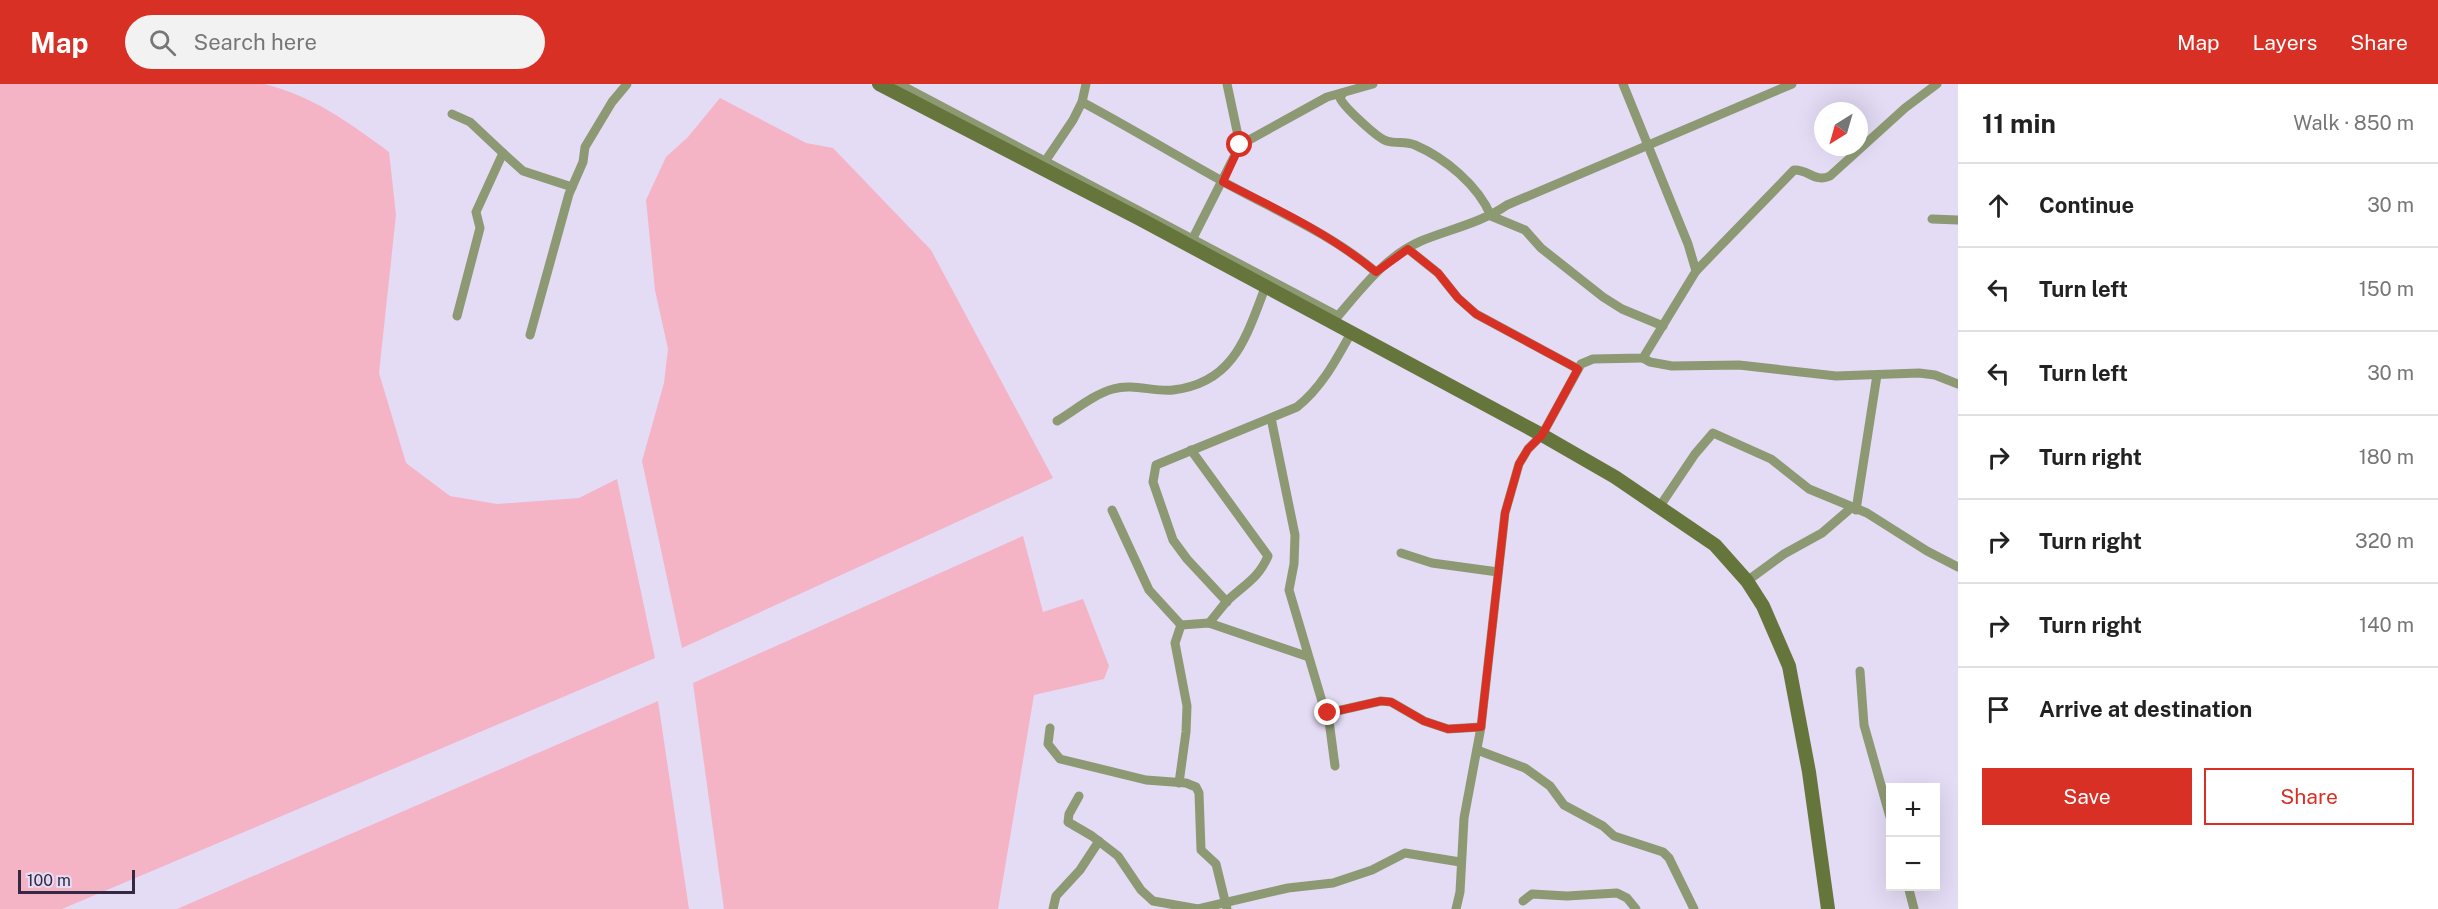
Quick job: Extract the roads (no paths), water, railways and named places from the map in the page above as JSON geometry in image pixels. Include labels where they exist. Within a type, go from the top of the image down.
[{"type":"main road","points":[[879,84],[1130,214],[1542,435],[1660,506],[1715,545],[1747,581],[1764,606],[1789,666],[1809,772],[1828,909]]},
{"type":"street","points":[[530,335],[572,187],[583,162],[585,147],[612,102],[627,84]]},
{"type":"street","points":[[899,84],[1338,316],[1376,272],[1419,242],[1491,216],[1507,205],[1792,84]]},
{"type":"street","points":[[1046,160],[1073,120],[1082,102],[1086,84]]},
{"type":"street","points":[[1227,84],[1240,145]]},
{"type":"street","points":[[1193,238],[1240,145],[1327,97],[1373,84]]},
{"type":"street","points":[[1623,84],[1696,271]]},
{"type":"street","points":[[1643,358],[1696,271],[1794,170],[1799,169],[1816,178],[1830,176],[1905,108],[1937,84]]},
{"type":"street","points":[[1343,93],[1340,98],[1342,105],[1387,141],[1405,141],[1417,146],[1457,171],[1486,206],[1491,216],[1525,230],[1541,248],[1622,309],[1663,326]]},
{"type":"street","points":[[1082,102],[1223,182],[1312,228],[1354,254],[1376,272]]},
{"type":"street","points":[[452,114],[470,122],[523,171],[572,187]]},
{"type":"street","points":[[457,316],[480,228],[476,212],[503,153]]},
{"type":"street","points":[[1932,219],[1958,220]]},
{"type":"street","points":[[1408,249],[1438,273],[1458,298],[1476,314],[1578,369]]},
{"type":"street","points":[[1057,421],[1111,389],[1128,386],[1172,390],[1213,377],[1231,363],[1248,335],[1265,288]]},
{"type":"street","points":[[1227,602],[1187,559],[1173,540],[1153,482],[1156,465],[1297,407],[1313,395],[1351,333]]},
{"type":"street","points":[[1456,909],[1464,818],[1481,727],[1505,513],[1513,479],[1528,449],[1542,435],[1581,364],[1593,359],[1643,358],[1650,362],[1672,366],[1739,365],[1836,376],[1918,373],[1935,375],[1958,384]]},
{"type":"street","points":[[1747,581],[1854,509],[1877,375]]},
{"type":"street","points":[[1271,418],[1295,535],[1294,564],[1289,590],[1300,624],[1306,656],[1324,708],[1328,713],[1335,766]]},
{"type":"street","points":[[1660,506],[1713,433],[1771,459],[1809,489],[1854,509],[1958,567]]},
{"type":"street","points":[[1191,450],[1269,556],[1255,580],[1227,602],[1209,623]]},
{"type":"street","points":[[1112,510],[1149,590],[1181,625]]},
{"type":"street","points":[[1401,553],[1432,563],[1498,572]]},
{"type":"street","points":[[1181,625],[1209,623],[1306,656]]},
{"type":"street","points":[[1179,783],[1187,706],[1175,643],[1181,625]]},
{"type":"street","points":[[1860,671],[1863,725],[1886,803]]},
{"type":"street","points":[[1328,713],[1381,701],[1391,702],[1424,721],[1448,729],[1481,727]]},
{"type":"street","points":[[1050,728],[1048,744],[1060,759],[1146,780],[1196,787],[1199,793],[1201,850],[1216,864],[1226,906]]},
{"type":"street","points":[[1477,750],[1525,768],[1550,786],[1564,805],[1622,840],[1663,852],[1669,858],[1694,909]]},
{"type":"street","points":[[1079,796],[1069,814],[1068,822],[1118,856],[1141,890],[1153,901],[1198,909],[1226,906],[1288,888],[1333,883],[1372,870],[1405,853],[1460,862]]},
{"type":"street","points":[[1053,909],[1056,896],[1080,870],[1099,841]]},
{"type":"street","points":[[1909,891],[1914,909]]},
{"type":"street","points":[[1523,901],[1533,894],[1567,896],[1617,893],[1627,898],[1636,909]]}]
